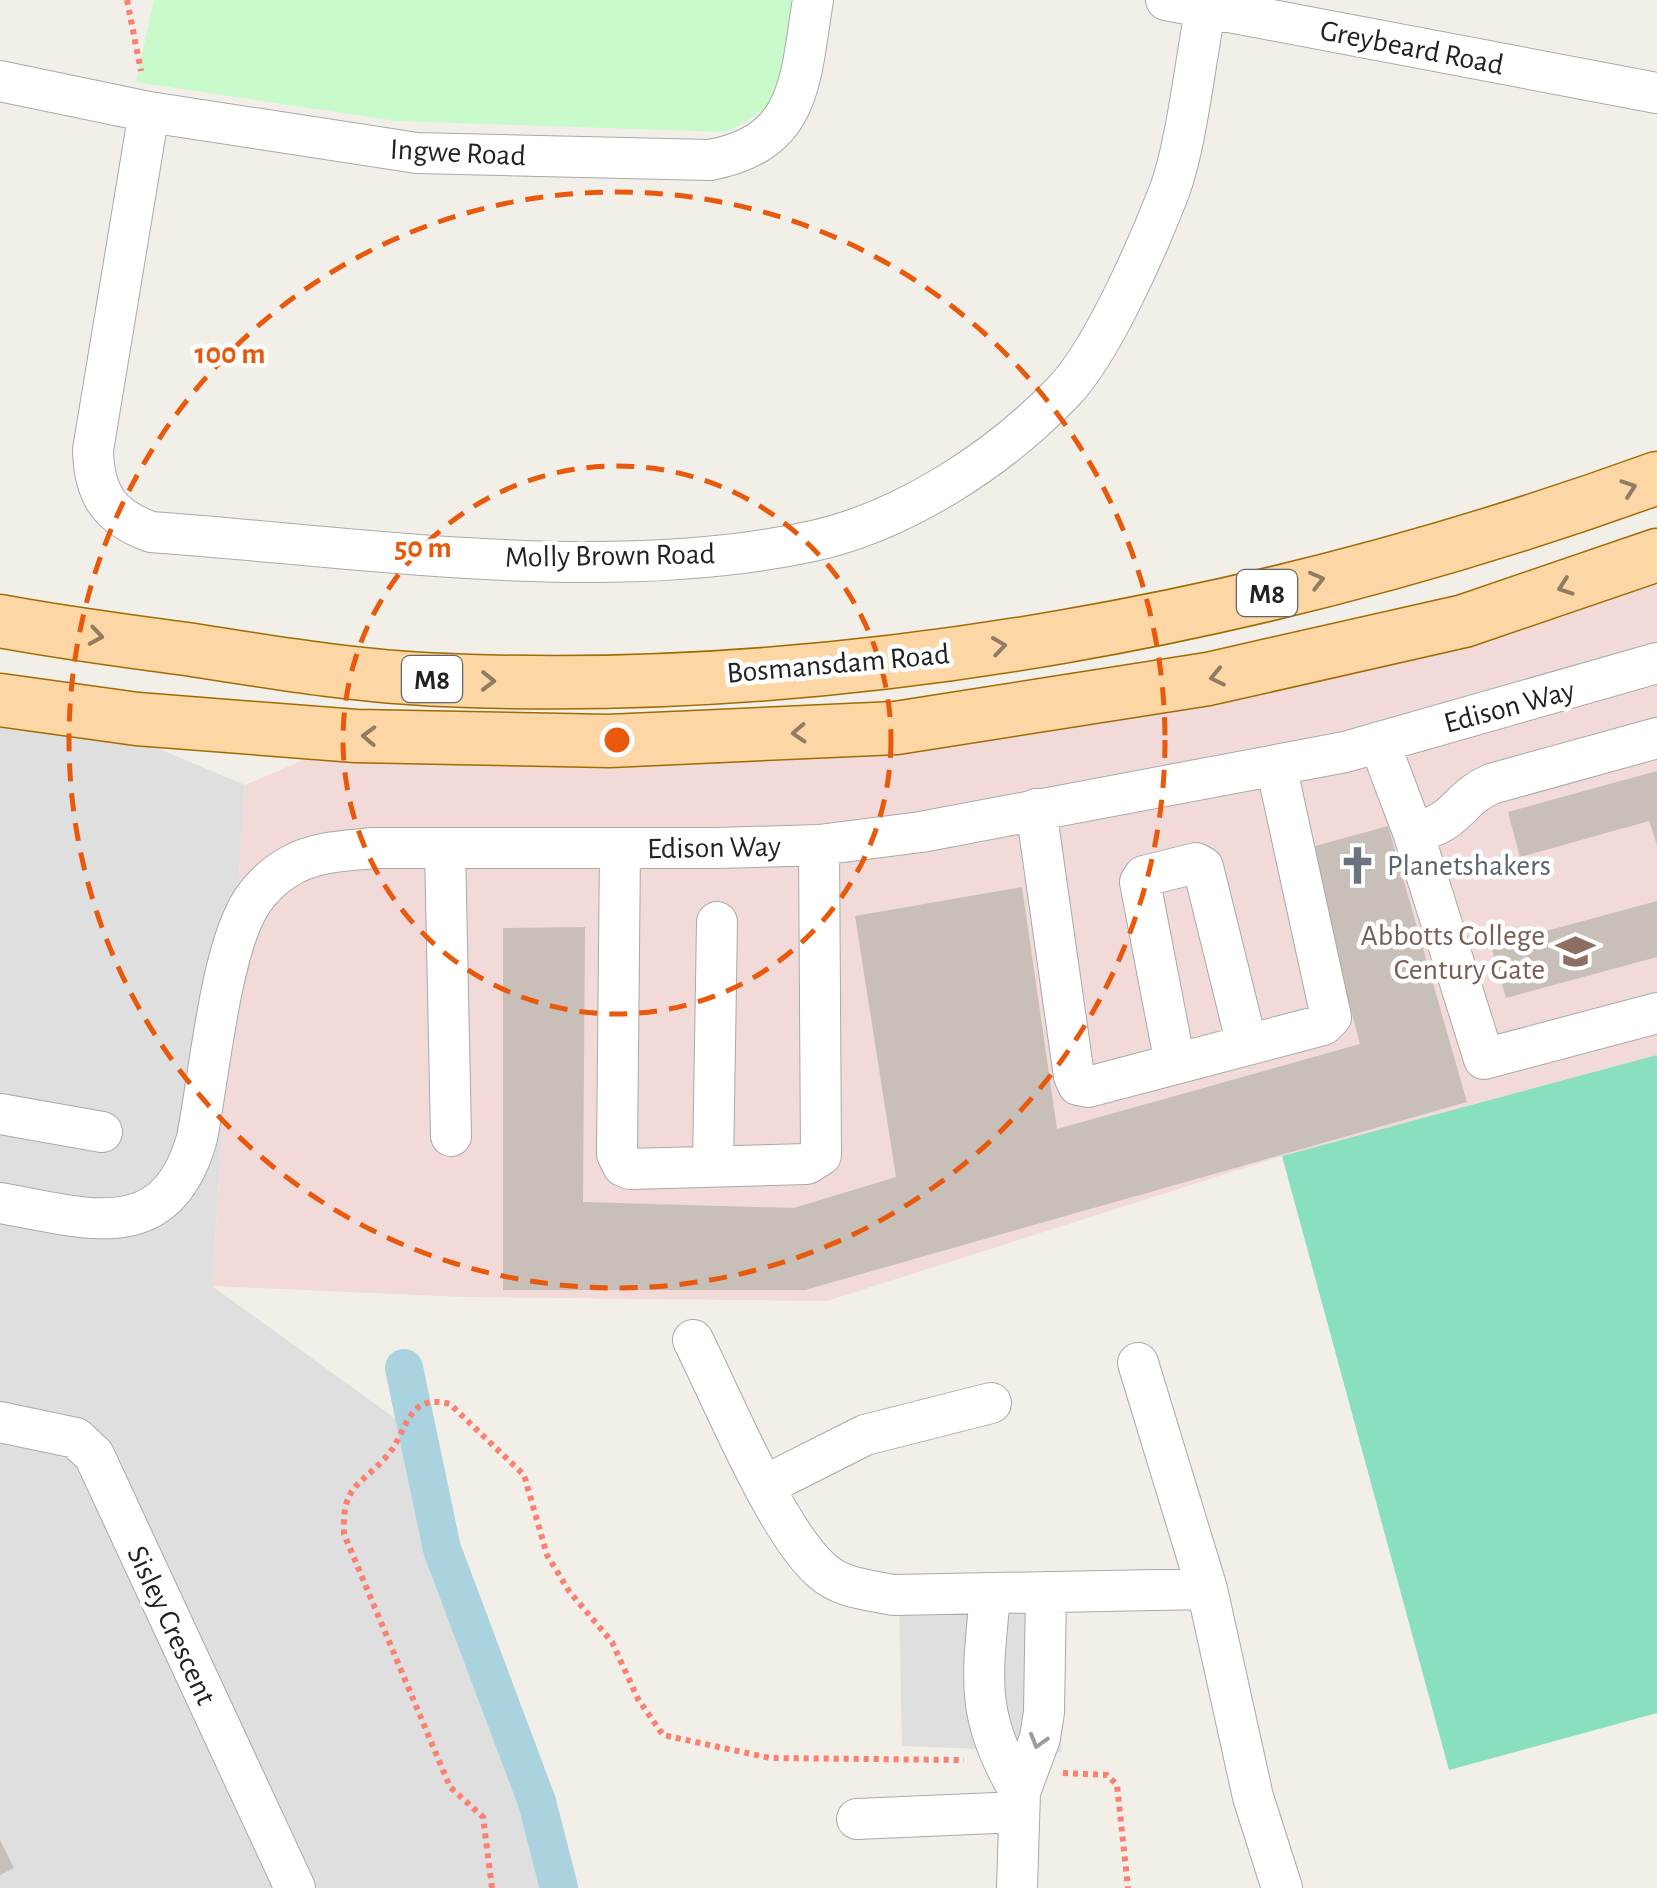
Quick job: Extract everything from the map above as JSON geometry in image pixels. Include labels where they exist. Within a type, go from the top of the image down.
[{"type":"main road","name":"Bosmansdam Road","points":[[0,621],[286,664],[441,680],[574,683],[868,664],[1064,636],[1203,609],[1448,546],[1657,478]]},
{"type":"main road","name":"M8","points":[[0,700],[137,719],[356,736],[609,741],[896,728],[1208,679],[1464,621],[1657,556]]},
{"type":"street","name":"Ingwe Road","points":[[0,81],[150,112],[417,153],[710,160],[742,154],[761,144],[797,97],[813,0]]},
{"type":"street","name":"Greybeard Road","points":[[1166,0],[1657,93]]},
{"type":"street","name":"Molly Brown Road","points":[[150,112],[92,450],[94,475],[110,510],[151,532],[558,562],[685,560],[816,540],[910,506],[1000,448],[1066,390],[1120,301],[1170,189],[1206,8]]},
{"type":"street","name":"Edison Way","points":[[0,1204],[99,1220],[126,1219],[148,1212],[166,1197],[190,1161],[233,948],[245,913],[260,890],[292,865],[324,852],[819,844],[921,832],[1276,766],[1379,742],[1657,662]]},
{"type":"street","points":[[1413,832],[1445,824],[1474,792],[1492,784],[1657,738]]},
{"type":"street","points":[[1379,742],[1413,832],[1484,1059],[1657,1013]]},
{"type":"street","points":[[1036,809],[1078,1085],[1088,1087],[1322,1025],[1332,1014],[1276,766]]},
{"type":"street","points":[[620,849],[617,1154],[623,1166],[630,1169],[807,1164],[817,1161],[824,1149],[819,844]]},
{"type":"street","points":[[445,848],[451,1136]]},
{"type":"street","points":[[1175,1064],[1140,882],[1144,876],[1196,864],[1203,867],[1247,1045]]},
{"type":"street","points":[[713,1166],[717,922]]},
{"type":"street","points":[[0,1114],[102,1132]]},
{"type":"street","points":[[693,1340],[787,1525],[820,1570],[842,1584],[893,1595],[1207,1589]]},
{"type":"street","points":[[1138,1363],[1207,1589],[1253,1797],[1282,1888]]},
{"type":"street","points":[[766,1484],[865,1435],[991,1403]]},
{"type":"street","name":"Sisley Crescent","points":[[0,1422],[76,1438],[94,1455],[295,1888]]},
{"type":"street","points":[[1017,1888],[1018,1786],[1044,1712],[1046,1592]]},
{"type":"street","points":[[990,1596],[984,1692],[994,1748],[1018,1786]]},
{"type":"street","points":[[857,1818],[1018,1786]]},
{"type":"path","points":[[126,0],[150,112]]},
{"type":"path","points":[[492,1888],[483,1817],[450,1787],[344,1534],[345,1502],[351,1490],[386,1458],[412,1410],[425,1403],[450,1404],[517,1466],[533,1495],[547,1554],[569,1591],[612,1642],[638,1699],[663,1734],[770,1758],[964,1760],[1018,1786],[1107,1775],[1117,1785],[1128,1888]]},
{"type":"shaded area","points":[[1657,535],[1657,1055],[1282,1156],[827,1301],[462,1297],[212,1286],[245,785],[357,737],[1206,697]]},
{"type":"shaded area","points":[[0,700],[69,711],[245,785],[212,1286],[403,1424],[442,1549],[537,1802],[559,1888],[0,1888]]},
{"type":"shaded area","points":[[1043,1584],[1062,1752],[902,1746],[899,1597]]},
{"type":"green space","points":[[154,0],[798,0],[785,80],[766,107],[726,132],[397,121],[136,82]]},
{"type":"green space","points":[[1657,1055],[1657,1713],[1449,1770],[1282,1156]]},
{"type":"building","name":"Abbotts College Century Gate","points":[[1657,771],[1657,845],[1649,821],[1520,857],[1508,812]]},
{"type":"building","points":[[1388,826],[1467,1102],[805,1290],[503,1290],[503,928],[585,927],[583,1202],[794,1208],[896,1177],[855,916],[1022,887],[1057,1129],[1360,1044],[1308,848]]},
{"type":"building","name":"Abbotts College Century Gate","points":[[1657,901],[1657,957],[1506,998],[1491,946]]},
{"type":"building","points":[[0,1840],[14,1868],[0,1875]]},
{"type":"waterway","points":[[404,1368],[442,1549],[537,1802],[559,1888]]},
{"type":"place","name":"Planetshakers","points":[[1357,865]]},
{"type":"place","name":"Abbotts College Century Gate","points":[[1575,952]]}]
